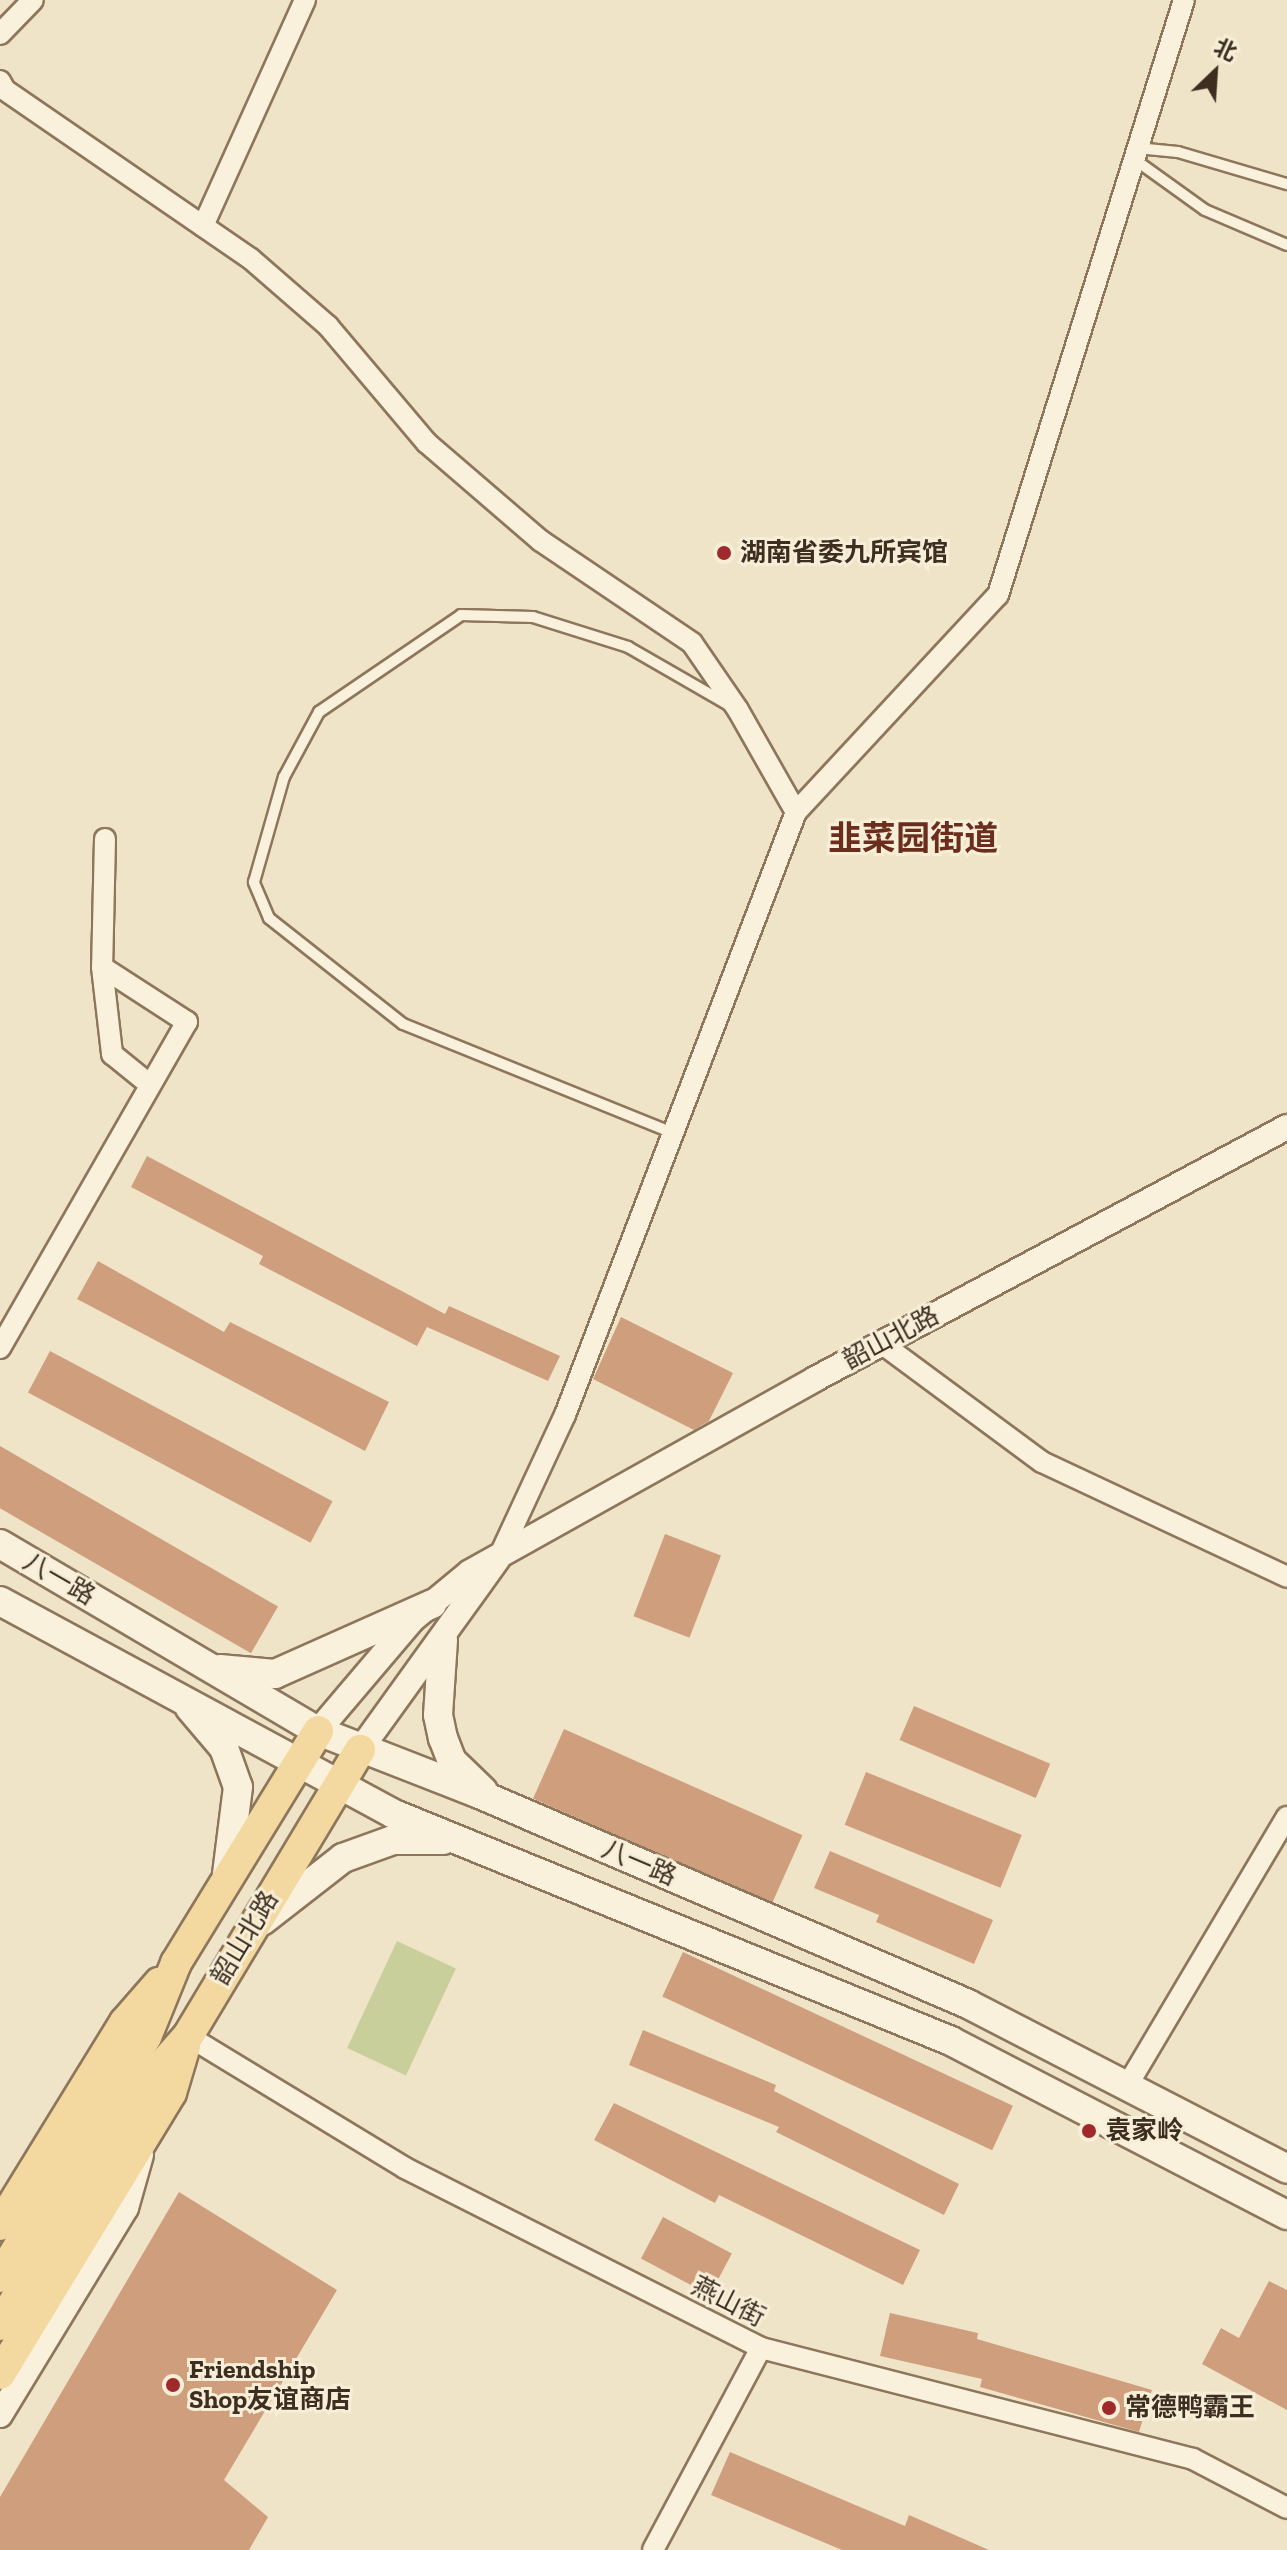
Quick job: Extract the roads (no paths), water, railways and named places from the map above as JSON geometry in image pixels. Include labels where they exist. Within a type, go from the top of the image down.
[{"type":"main road","name":"八一路","points":[[0,1544],[318,1731],[492,1800],[968,2004],[1287,2169]]},
{"type":"main road","name":"八一路","points":[[0,1601],[173,1690],[338,1785],[469,1845],[951,2041],[1287,2215]]},
{"type":"main road","points":[[210,1668],[275,1674],[432,1604]]},
{"type":"main road","points":[[443,1640],[438,1715],[443,1738],[452,1761],[492,1800]]},
{"type":"main road","points":[[173,1690],[233,1766],[237,1825],[226,1878]]},
{"type":"main road","name":"韶山北路","points":[[0,2277],[146,2037],[176,1963],[318,1731]]},
{"type":"main road","name":"韶山北路","points":[[0,2325],[150,2079],[188,2036],[244,1938],[360,1750]]},
{"type":"main road","points":[[244,1938],[307,1882],[343,1858],[393,1840],[469,1845]]},
{"type":"main road","points":[[0,2225],[125,2022],[176,1963]]},
{"type":"main road","points":[[0,2374],[171,2093],[188,2036]]},
{"type":"street","points":[[0,34],[33,0]]},
{"type":"street","points":[[203,226],[305,0]]},
{"type":"street","points":[[499,1557],[565,1415],[796,812],[998,595],[1184,0]]},
{"type":"street","points":[[0,81],[5,90],[251,259],[328,326],[427,443],[541,541],[692,643],[738,710],[796,812]]},
{"type":"street","points":[[105,839],[102,967],[112,1054],[149,1084]]},
{"type":"street","points":[[0,1348],[187,1022],[102,967]]},
{"type":"street","name":"韶山北路","points":[[318,1731],[412,1620],[470,1572],[881,1343],[1287,1127]]},
{"type":"street","points":[[881,1343],[1042,1462],[1287,1577]]},
{"type":"street","name":"韶山北路","points":[[360,1750],[443,1640],[499,1557]]},
{"type":"street","points":[[1127,2086],[1287,1817]]},
{"type":"street","name":"燕山街","points":[[188,2036],[405,2168],[761,2348],[1193,2459],[1287,2508]]},
{"type":"street","points":[[0,2415],[126,2208],[148,2130]]},
{"type":"street","points":[[0,2203],[30,2177]]},
{"type":"street","points":[[653,2550],[761,2348]]},
{"type":"lane","points":[[1136,154],[1178,152],[1287,184]]},
{"type":"lane","points":[[1136,154],[1205,210],[1287,245]]},
{"type":"lane","points":[[673,1133],[403,1024],[269,918],[254,882],[284,777],[319,712],[461,615],[533,617],[628,647],[738,710]]},
{"type":"place","name":"湖南省委九所宾馆","points":[[724,553]]},
{"type":"place","name":"袁家岭","points":[[1089,2131]]},
{"type":"place","name":"Friendship Shop友谊商店","points":[[173,2385]]},
{"type":"place","name":"常德鸭霸王","points":[[1109,2408]]},
{"type":"district","name":"韭菜园街道","points":[[913,839]]}]
